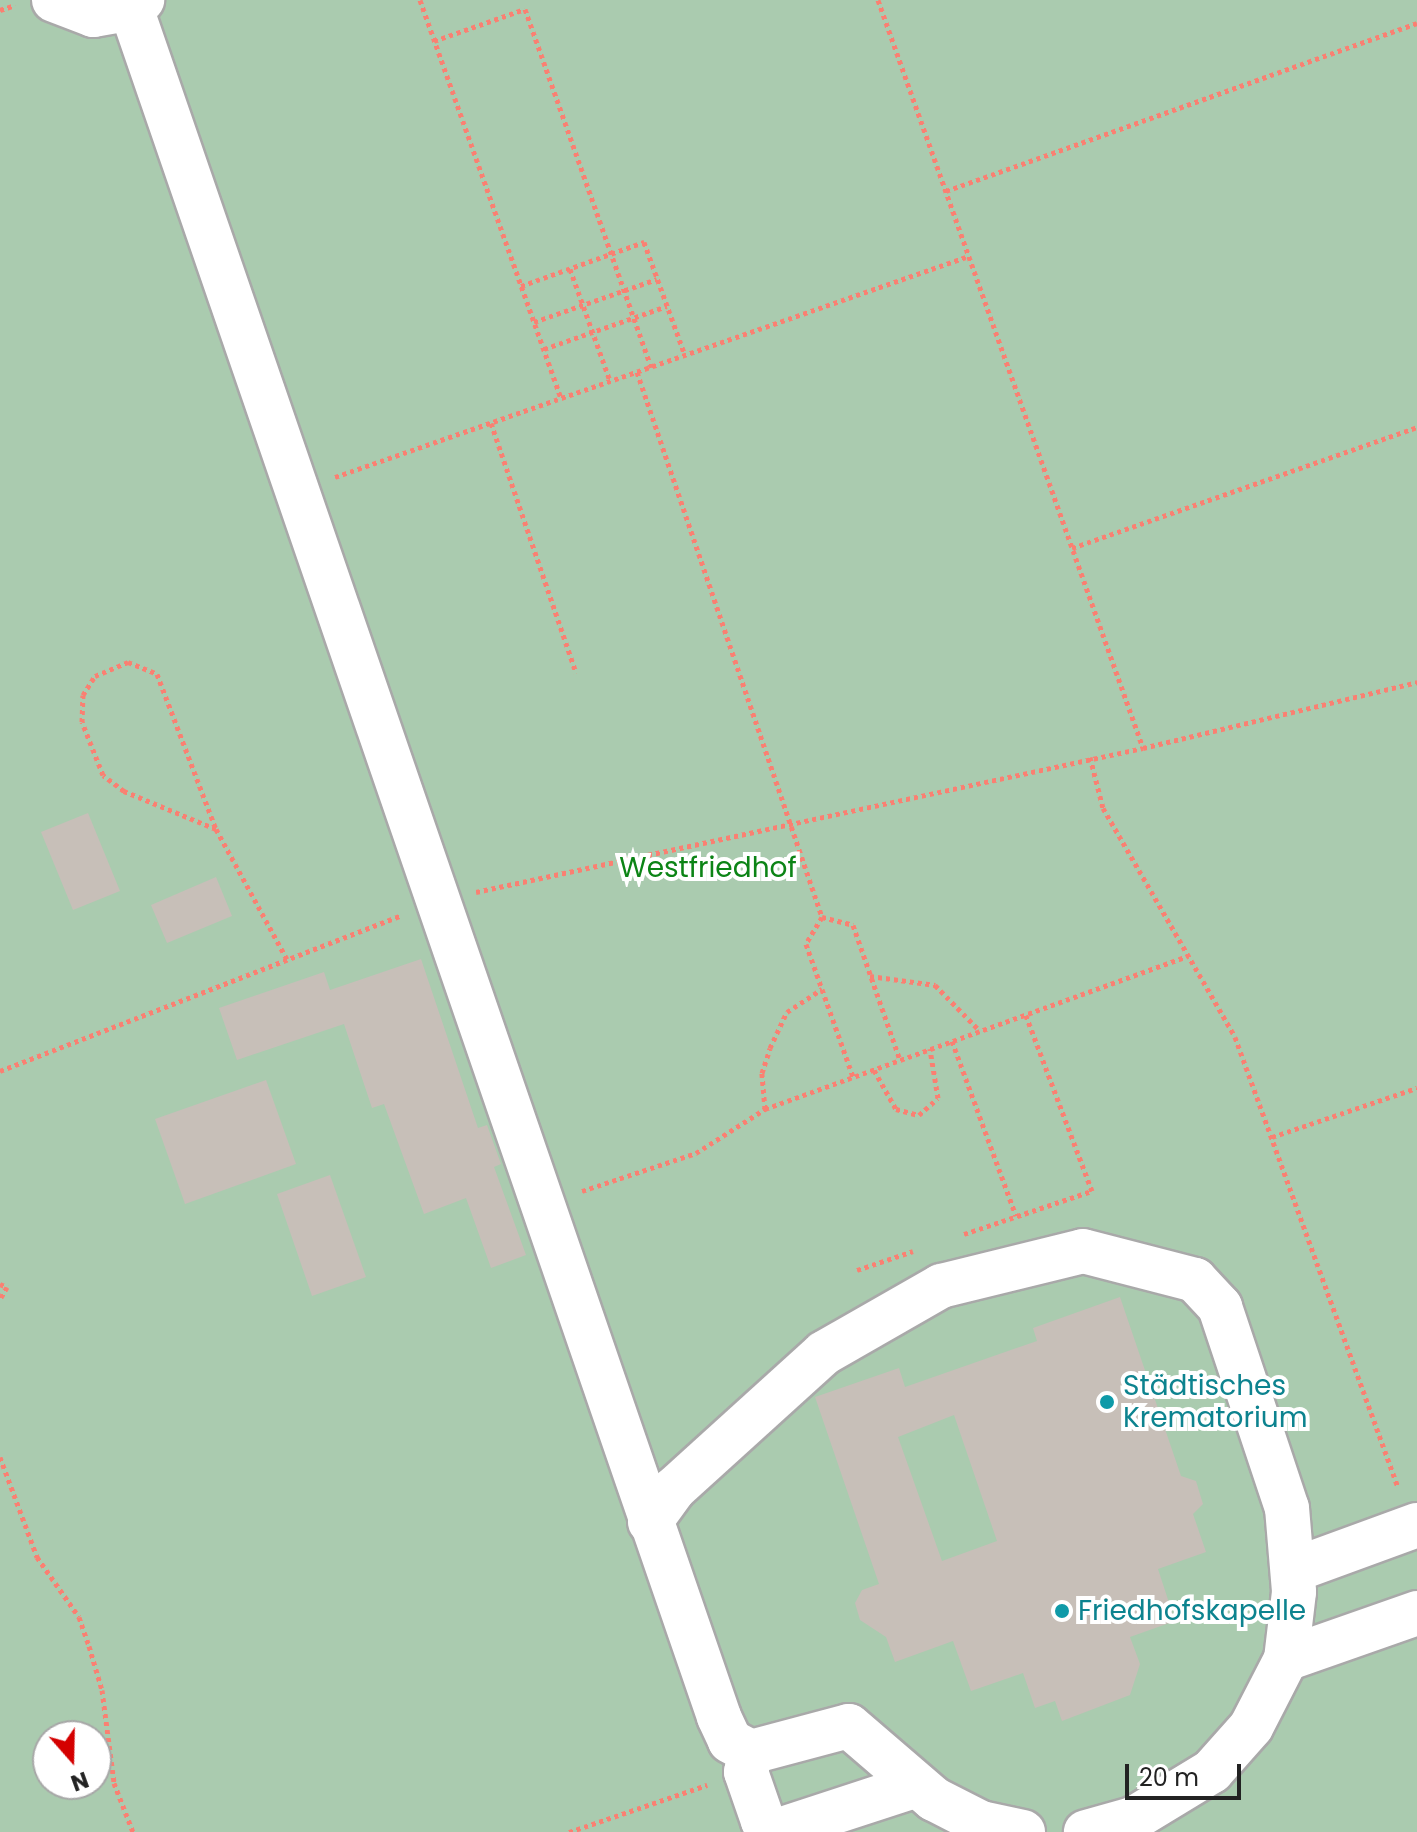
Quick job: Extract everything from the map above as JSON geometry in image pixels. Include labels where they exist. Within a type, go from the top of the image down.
[{"type":"street","points":[[54,0],[93,15],[136,4],[650,1522],[722,1727],[748,1762],[763,1821],[773,1832],[917,1785]]},
{"type":"street","points":[[650,1522],[674,1489],[834,1346],[952,1282],[1094,1252],[1195,1280],[1216,1300],[1287,1508],[1294,1570],[1286,1659],[1251,1727],[1212,1771],[1181,1794],[1133,1819],[1086,1832]]},
{"type":"street","points":[[1294,1570],[1414,1526]]},
{"type":"street","points":[[1286,1659],[1417,1613]]},
{"type":"street","points":[[748,1762],[849,1726],[862,1732],[917,1785],[979,1828],[1023,1832]]},
{"type":"path","points":[[420,0],[561,398]]},
{"type":"path","points":[[878,0],[1143,748]]},
{"type":"path","points":[[434,41],[525,9],[651,367]]},
{"type":"path","points":[[946,191],[1417,23]]},
{"type":"path","points":[[521,286],[644,242],[685,355]]},
{"type":"path","points":[[300,489],[969,256]]},
{"type":"path","points":[[570,269],[610,381]]},
{"type":"path","points":[[534,322],[657,279]]},
{"type":"path","points":[[544,350],[667,306]]},
{"type":"path","points":[[637,372],[822,917]]},
{"type":"path","points":[[491,423],[576,673]]},
{"type":"path","points":[[1072,548],[1417,427]]},
{"type":"path","points":[[216,829],[130,794],[103,775],[81,715],[83,695],[95,676],[128,662],[157,674],[216,829],[287,959]]},
{"type":"path","points":[[0,1071],[441,900],[1090,757],[1143,748],[1417,682]]},
{"type":"path","points":[[1090,757],[1103,808],[1235,1037],[1414,1526]]},
{"type":"path","points":[[822,917],[853,925],[900,1060]]},
{"type":"path","points":[[822,917],[806,944],[853,1077]]},
{"type":"path","points":[[626,1176],[696,1153],[765,1109],[1188,956]]},
{"type":"path","points":[[870,976],[935,985],[980,1031]]},
{"type":"path","points":[[765,1109],[762,1073],[787,1012],[822,989]]},
{"type":"path","points":[[959,1236],[1092,1191],[1026,1015]]},
{"type":"path","points":[[952,1041],[1016,1216]]},
{"type":"path","points":[[874,1070],[896,1109],[919,1115],[938,1098],[930,1049]]},
{"type":"path","points":[[1272,1137],[1417,1088]]},
{"type":"path","points":[[857,1270],[930,1246]]},
{"type":"path","points":[[0,1284],[7,1287],[0,1299]]},
{"type":"path","points":[[0,1457],[37,1557],[79,1617],[102,1690],[114,1783],[133,1832]]},
{"type":"path","points":[[569,1832],[748,1762]]},
{"type":"green space","name":"Westfriedhof","points":[[0,0],[1417,0],[1417,1832],[0,1832]]},
{"type":"building","points":[[88,813],[120,891],[73,910],[41,832]]},
{"type":"building","points":[[216,877],[232,916],[167,943],[151,905]]},
{"type":"building","points":[[421,959],[478,1128],[487,1125],[501,1164],[494,1167],[526,1255],[491,1268],[466,1198],[424,1214],[384,1104],[372,1108],[344,1024],[237,1060],[219,1008],[324,972],[330,990]]},
{"type":"building","points":[[266,1080],[296,1164],[185,1204],[155,1119]]},
{"type":"building","points":[[330,1175],[366,1277],[312,1296],[277,1194]]},
{"type":"building","points":[[1120,1297],[1181,1476],[1196,1481],[1203,1504],[1193,1514],[1206,1552],[1158,1569],[1175,1621],[1130,1637],[1140,1664],[1130,1695],[1062,1721],[1055,1701],[1035,1708],[1023,1673],[971,1691],[953,1641],[895,1662],[886,1637],[860,1620],[855,1603],[862,1590],[879,1584],[815,1397],[899,1368],[905,1387],[1037,1341],[1033,1328]],"holes":[[[954,1415],[997,1541],[942,1561],[898,1437]]]},
{"type":"place","name":"Städtisches Krematorium","points":[[1107,1402]]},
{"type":"place","name":"Friedhofskapelle","points":[[1062,1611]]}]
